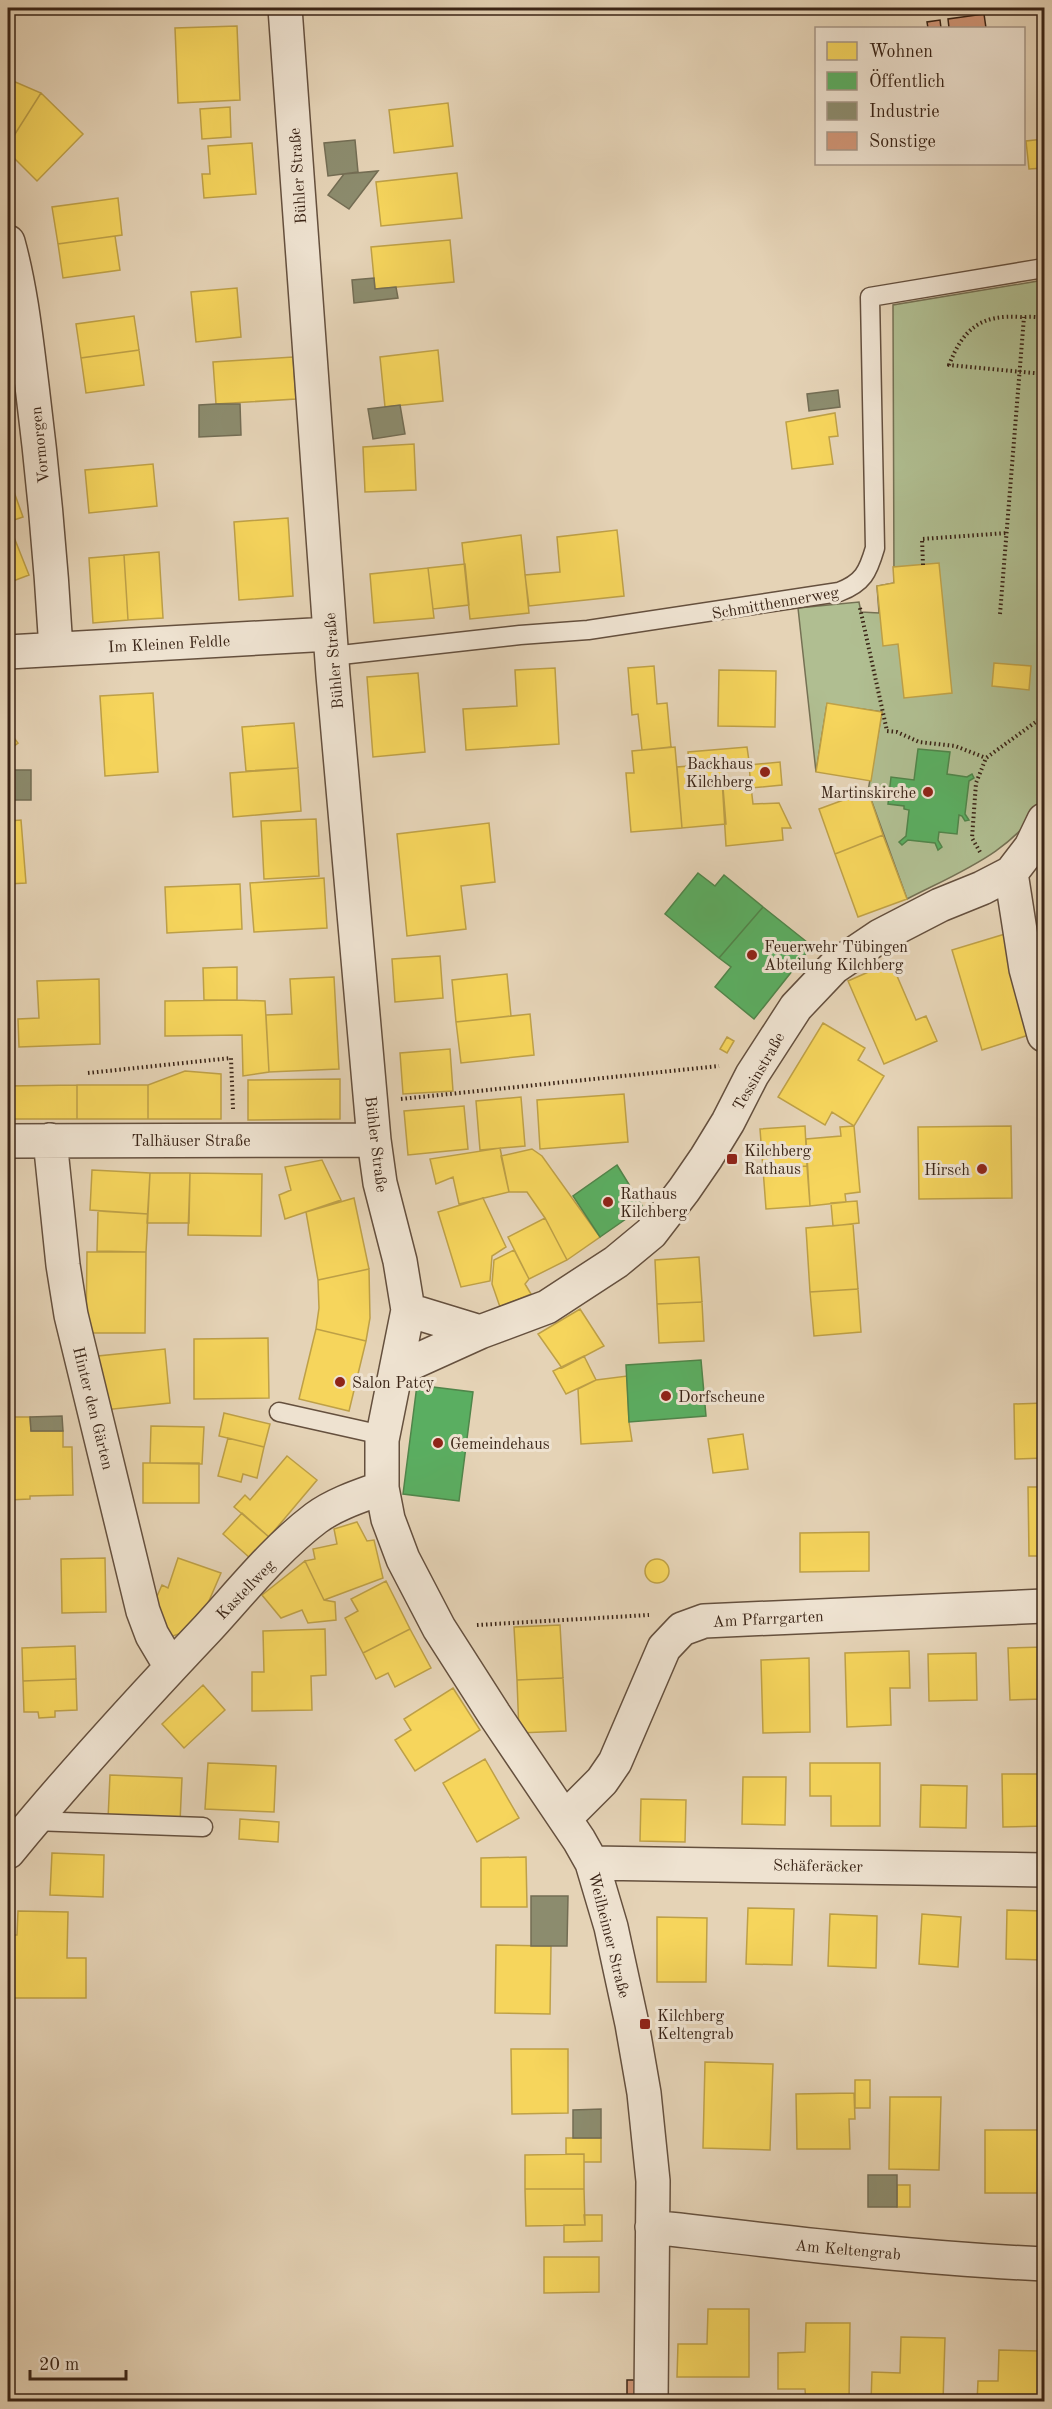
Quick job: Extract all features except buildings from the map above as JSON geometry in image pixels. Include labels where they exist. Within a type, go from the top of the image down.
[{"type":"street","name":"Bühler Straße","points":[[285,8],[331,645],[374,1140],[380,1183],[400,1261],[408,1310]]},
{"type":"street","name":"Vormorgen","points":[[8,242],[22,305],[36,417],[49,536],[56,650]]},
{"type":"street","name":"Im Kleinen Feldle","points":[[8,652],[331,645]]},
{"type":"street","name":"Tessinstraße","points":[[396,1370],[480,1332],[547,1306],[616,1262],[651,1233],[706,1158],[752,1075],[796,1007],[834,968],[880,936],[940,904],[982,888],[1011,873],[1031,848],[1044,820]]},
{"type":"street","points":[[1011,873],[1026,969],[1044,1035]]},
{"type":"street","name":"Hinter den Gärten","points":[[50,1140],[63,1265],[83,1365],[143,1611],[152,1635],[171,1667]]},
{"type":"street","name":"Talhäuser Straße","points":[[8,1141],[374,1140]]},
{"type":"street","points":[[382,1488],[382,1436],[408,1310],[480,1332]]},
{"type":"street","name":"Kastellweg","points":[[8,1852],[33,1821],[250,1581],[311,1522],[358,1496],[382,1488]]},
{"type":"street","name":"Weilheimer Straße","points":[[382,1488],[388,1519],[403,1559],[439,1628],[532,1772],[566,1818],[592,1863],[621,1968],[642,2083],[653,2181],[651,2402]]},
{"type":"street","name":"Am Pfarrgarten","points":[[682,1629],[704,1621],[1044,1606]]},
{"type":"street","points":[[566,1818],[602,1781],[615,1761],[664,1648],[682,1629]]},
{"type":"street","name":"Schäferäcker","points":[[592,1863],[1044,1870]]},
{"type":"street","name":"Am Keltengrab","points":[[652,2227],[799,2245],[978,2261],[1044,2264]]},
{"type":"lane","name":"Schmitthennerweg","points":[[331,645],[609,628],[831,594],[856,586],[869,568],[875,548],[870,297],[1044,268]]},
{"type":"lane","points":[[279,1412],[382,1436]]},
{"type":"lane","points":[[33,1821],[202,1827]]},
{"type":"path","points":[[1044,319],[1005,315],[986,320],[969,330],[957,346],[949,365],[1044,374]]},
{"type":"path","points":[[1000,615],[1024,317]]},
{"type":"path","points":[[923,565],[922,539],[1007,533]]},
{"type":"path","points":[[856,586],[886,731],[897,732],[919,742],[955,746],[987,758]]},
{"type":"path","points":[[978,849],[972,838],[976,783],[987,758],[1044,716]]},
{"type":"path","points":[[88,1073],[231,1058],[234,1140]]},
{"type":"path","points":[[371,1102],[717,1066],[752,1075]]},
{"type":"path","points":[[439,1628],[655,1615],[682,1629]]},
{"type":"green space","points":[[1044,280],[1044,798],[1018,832],[1002,846],[965,870],[907,899],[868,791],[882,712],[827,704],[816,772],[798,608],[859,602],[861,612],[879,613],[877,586],[894,583],[893,305]]},
{"type":"place","name":"Backhaus Kilchberg","points":[[765,772]]},
{"type":"place","name":"Martinskirche","points":[[928,792]]},
{"type":"place","name":"Feuerwehr Tübingen Abteilung Kilchberg","points":[[752,955]]},
{"type":"place","name":"Kilchberg Rathaus","points":[[732,1159]]},
{"type":"place","name":"Hirsch","points":[[982,1169]]},
{"type":"place","name":"Rathaus Kilchberg","points":[[608,1202]]},
{"type":"place","name":"Salon Patcy","points":[[340,1382]]},
{"type":"place","name":"Dorfscheune","points":[[666,1396]]},
{"type":"place","name":"Gemeindehaus","points":[[438,1443]]},
{"type":"place","name":"Kilchberg Keltengrab","points":[[645,2024]]}]
